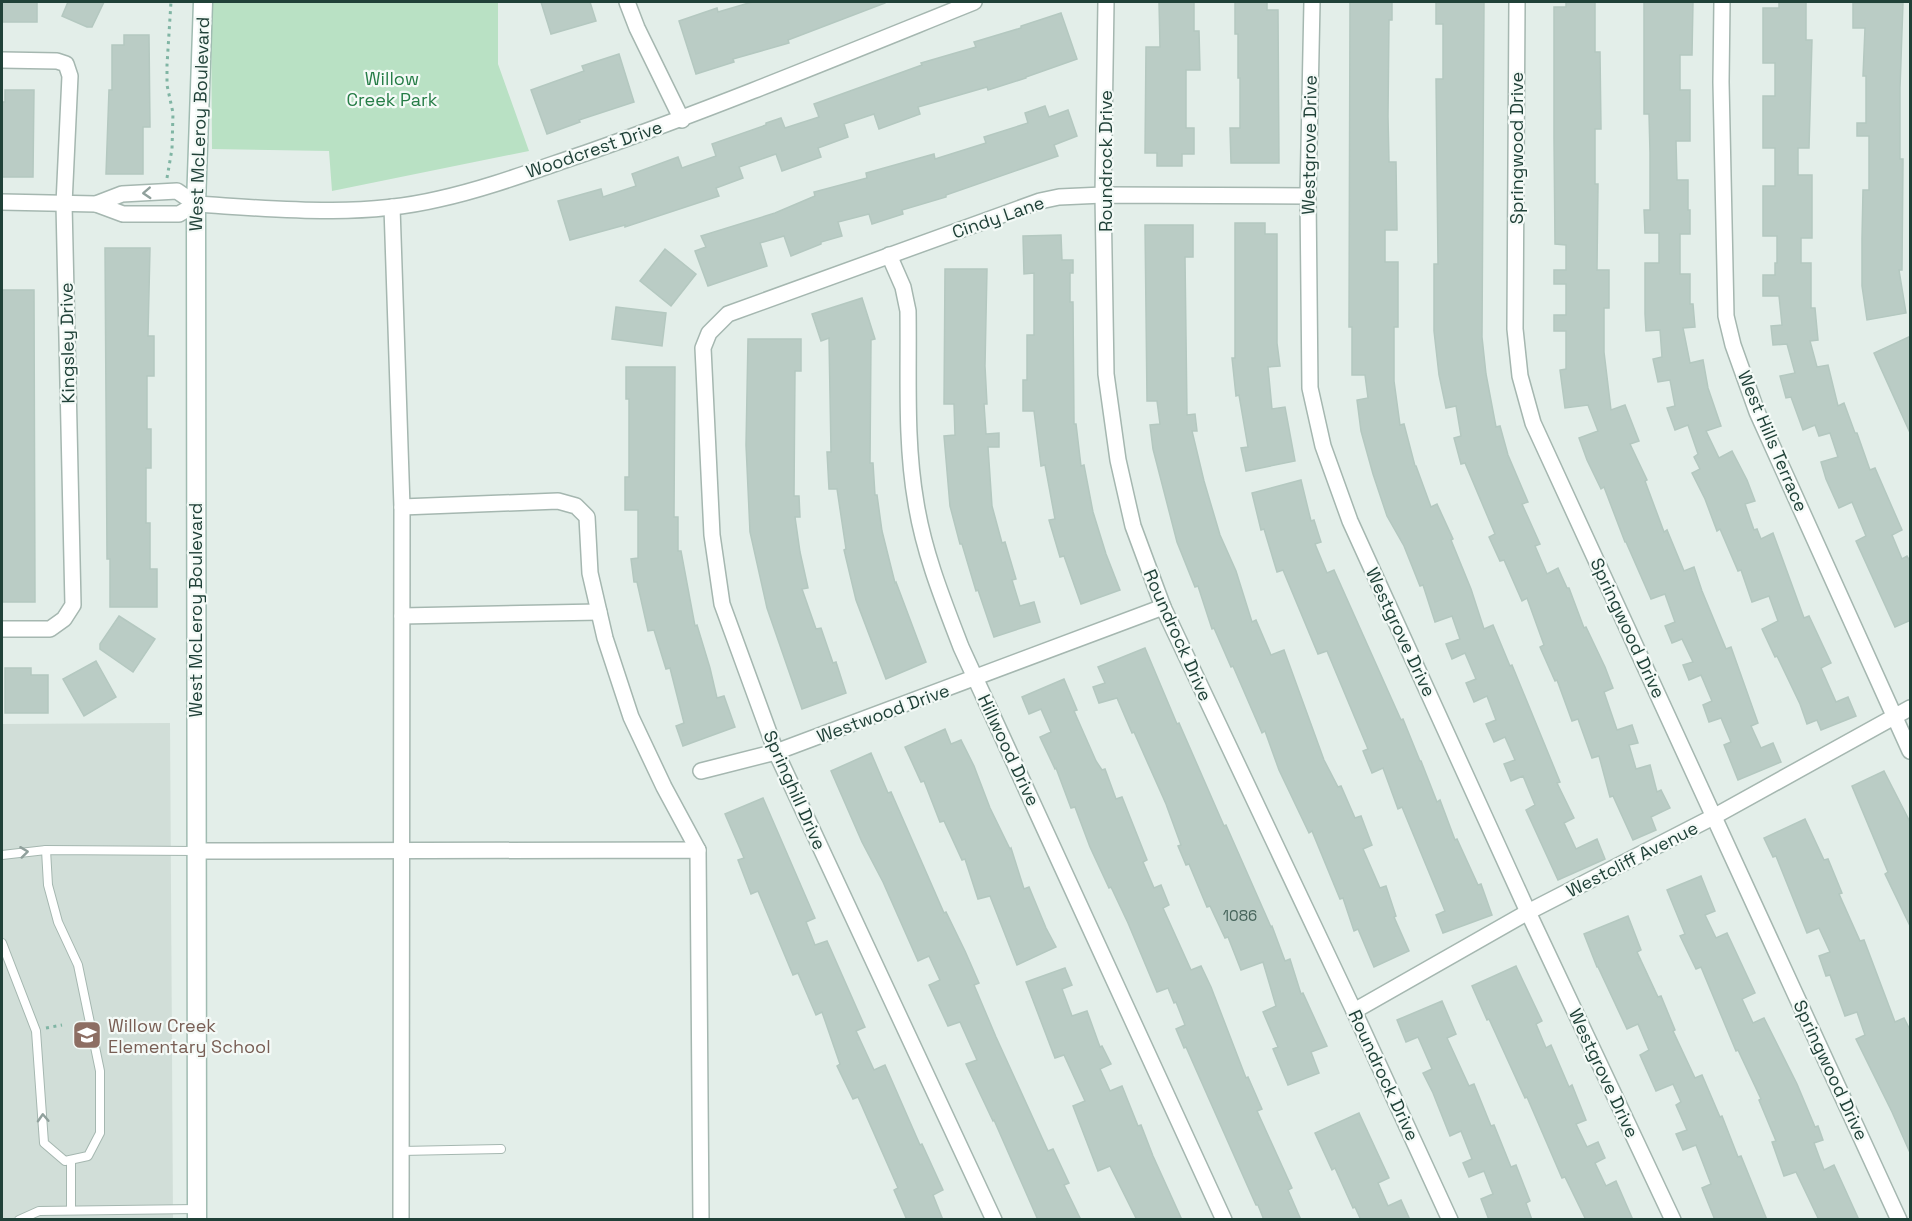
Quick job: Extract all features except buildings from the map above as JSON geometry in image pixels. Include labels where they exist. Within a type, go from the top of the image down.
[{"type":"main road","name":"West McLeroy Boulevard","points":[[197,1214],[196,204],[203,2]]},
{"type":"street","points":[[627,2],[637,28],[682,120]]},
{"type":"street","name":"Woodcrest Drive","points":[[196,204],[328,212],[392,207],[439,199],[526,173],[682,120],[974,2]]},
{"type":"street","name":"Roundrock Drive","points":[[1106,2],[1103,195],[1106,374],[1118,460],[1133,526],[1162,607],[1354,1011],[1450,1220]]},
{"type":"street","name":"Westgrove Drive","points":[[1312,2],[1308,196],[1310,388],[1323,446],[1350,521],[1528,912],[1673,1220]]},
{"type":"street","name":"Springwood Drive","points":[[1517,2],[1515,329],[1520,376],[1533,423],[1899,1220]]},
{"type":"street","name":"West Hills Terrace","points":[[1722,2],[1721,82],[1726,316],[1733,345],[1756,412],[1911,751]]},
{"type":"street","name":"Kingsley Drive","points":[[2,60],[57,61],[66,64],[70,76],[64,204],[73,605],[64,619],[50,629],[2,629]]},
{"type":"street","points":[[2,202],[96,204],[123,214],[179,214],[196,204],[177,191],[122,194],[96,204]]},
{"type":"street","name":"Cindy Lane","points":[[709,333],[728,314],[1040,201],[1059,197],[1103,195],[1308,196]]},
{"type":"street","points":[[392,207],[402,507],[401,1220]]},
{"type":"street","name":"Hillwood Drive","points":[[889,255],[903,287],[908,311],[910,459],[920,525],[941,594],[961,647],[1224,1220]]},
{"type":"street","name":"Springhill Drive","points":[[709,333],[703,348],[706,435],[712,535],[722,604],[776,752],[994,1220]]},
{"type":"street","points":[[402,507],[558,501],[576,506],[587,517],[590,573],[599,612],[631,717],[664,787],[698,850],[701,1220]]},
{"type":"street","name":"Westwood Drive","points":[[701,771],[776,752],[1162,607]]},
{"type":"street","points":[[402,616],[599,612]]},
{"type":"street","name":"Westcliff Avenue","points":[[1354,1011],[1528,912],[1715,816],[1911,708]]},
{"type":"street","points":[[195,851],[698,850]]},
{"type":"lane","points":[[2,855],[46,850],[195,851]]},
{"type":"lane","points":[[2,943],[36,1030],[44,1143],[65,1161],[88,1156],[99,1133],[99,1071],[78,965],[58,922],[48,885],[46,850]]},
{"type":"lane","points":[[401,1151],[501,1149]]},
{"type":"lane","points":[[71,1160],[71,1210]]},
{"type":"lane","points":[[18,1220],[39,1211],[85,1210],[197,1214]]},
{"type":"lane","points":[[76,1220],[85,1210]]},
{"type":"path","points":[[167,192],[166,180],[172,149],[173,113],[167,85],[166,65],[171,2]]},
{"type":"shaded area","name":"Willow Creek Elementary School","points":[[170,723],[173,1219],[2,1219],[2,724]]},
{"type":"green space","name":"Willow Creek Park","points":[[211,2],[498,2],[498,64],[529,151],[332,191],[329,151],[212,149]]},
{"type":"place","name":"Willow Creek Elementary School","points":[[87,1035]]}]
